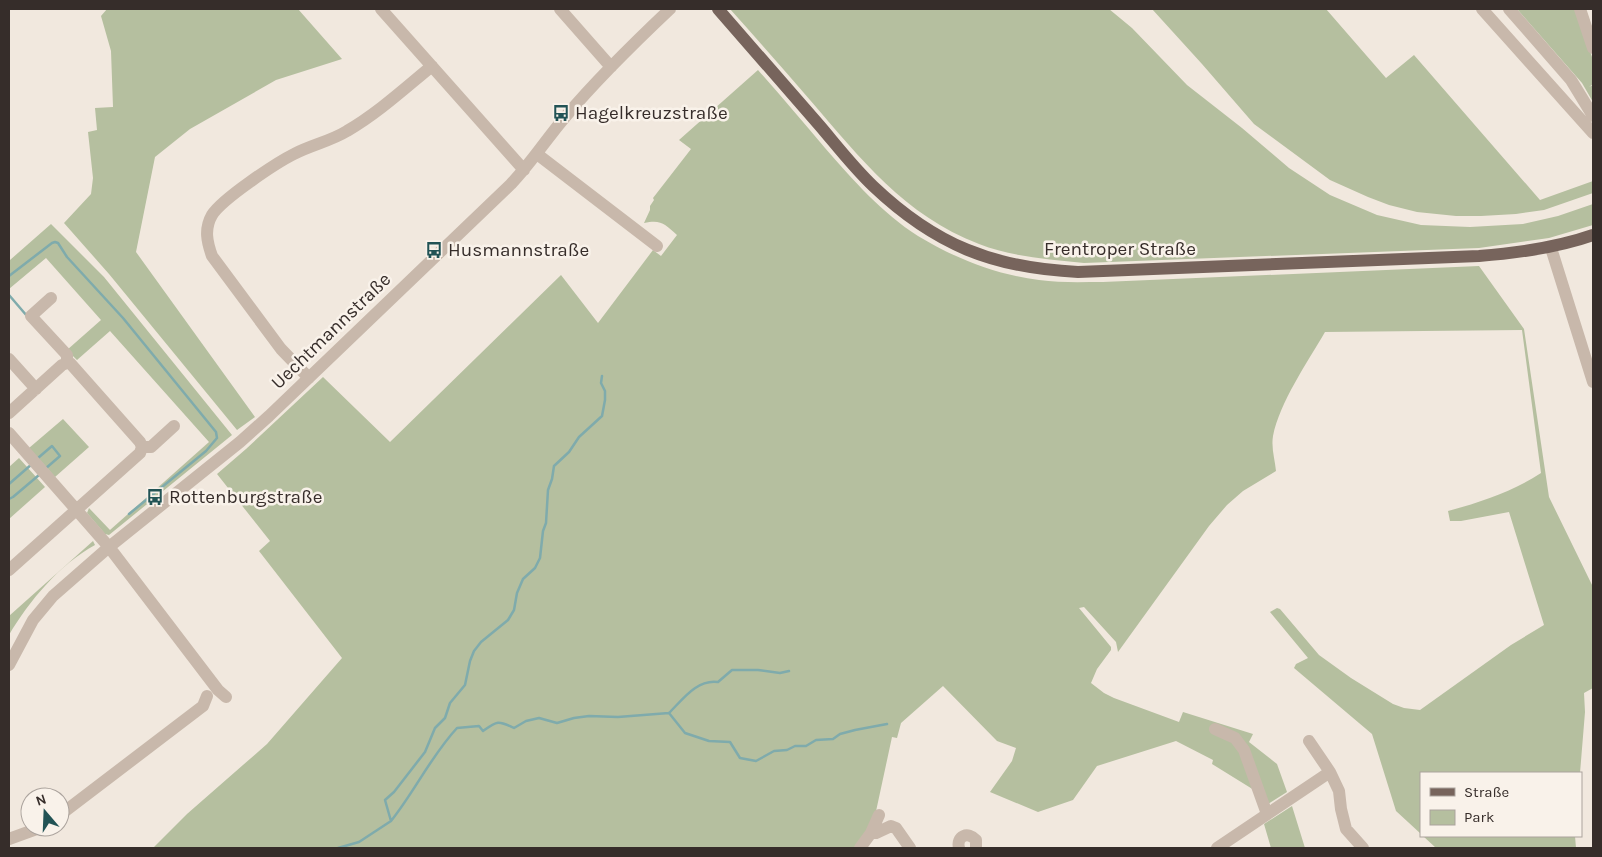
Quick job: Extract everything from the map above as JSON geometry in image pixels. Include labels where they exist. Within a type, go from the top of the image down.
[{"type":"main road","name":"Frentroper Straße","points":[[718,9],[872,185],[903,213],[931,232],[962,248],[991,259],[1031,268],[1078,272],[1553,254],[1593,235]]},
{"type":"street","points":[[382,9],[524,170]]},
{"type":"street","points":[[560,9],[611,67]]},
{"type":"street","name":"Uechtmannstraße","points":[[9,665],[29,627],[46,603],[110,547],[240,442],[309,378],[524,170],[566,116],[611,67],[670,9]]},
{"type":"street","points":[[1482,9],[1593,133]]},
{"type":"street","points":[[1509,9],[1571,80],[1593,116]]},
{"type":"street","points":[[1580,9],[1593,48]]},
{"type":"street","points":[[309,378],[281,349],[212,256],[207,243],[206,231],[211,217],[219,206],[268,170],[294,154],[347,132],[378,110],[432,66]]},
{"type":"street","points":[[537,154],[657,246]]},
{"type":"street","points":[[1553,254],[1593,382]]},
{"type":"street","points":[[51,298],[31,316],[67,355],[67,363]]},
{"type":"street","points":[[9,359],[36,389]]},
{"type":"street","points":[[9,413],[62,365],[67,363],[73,365],[140,442],[142,448],[140,453],[9,570]]},
{"type":"street","points":[[142,448],[151,447],[174,426]]},
{"type":"street","points":[[9,433],[110,547],[218,690],[226,697]]},
{"type":"street","points":[[70,807],[203,706],[207,696]]},
{"type":"street","points":[[1215,729],[1235,738],[1244,750],[1267,814]]},
{"type":"street","points":[[1309,741],[1330,772],[1339,791],[1346,829],[1363,848]]},
{"type":"street","points":[[1217,848],[1330,772]]},
{"type":"street","points":[[860,848],[871,833],[879,815]]},
{"type":"street","points":[[871,833],[876,833],[891,826],[896,828],[910,848]]},
{"type":"street","points":[[959,848],[958,842],[960,838],[970,835],[976,840],[976,848]]},
{"type":"green space","points":[[107,9],[298,9],[342,59],[276,80],[190,129],[155,157],[136,252],[255,417],[237,430],[109,274],[64,223],[91,194],[93,178],[88,132],[97,130],[95,108],[113,107],[111,51],[101,16]]},
{"type":"green space","points":[[730,9],[1109,9],[1132,28],[1187,85],[1289,168],[1330,195],[1377,215],[1421,225],[1470,227],[1523,224],[1558,216],[1593,204],[1593,225],[1549,238],[1479,248],[1084,263],[1004,252],[979,244],[952,232],[928,218],[906,201],[866,164]]},
{"type":"green space","points":[[1152,9],[1326,9],[1386,78],[1414,55],[1540,200],[1593,181],[1593,193],[1544,210],[1481,216],[1456,216],[1417,212],[1389,205],[1368,197],[1330,180],[1254,124]]},
{"type":"green space","points":[[1517,9],[1576,9],[1593,60],[1593,84],[1589,87],[1593,85],[1593,102],[1582,83]]},
{"type":"green space","points":[[758,70],[846,172],[892,217],[918,236],[961,258],[992,270],[1023,278],[1047,281],[1103,282],[1479,266],[1524,329],[1549,497],[1593,587],[1593,688],[1584,693],[1585,712],[1580,772],[1420,772],[1420,833],[1396,811],[1372,734],[1294,668],[1296,664],[1308,658],[1270,612],[1277,608],[1280,609],[1319,655],[1351,678],[1393,704],[1404,708],[1420,710],[1511,645],[1544,625],[1509,512],[1461,521],[1450,521],[1448,511],[1496,496],[1519,486],[1541,473],[1522,330],[1325,332],[1288,396],[1277,423],[1273,436],[1276,471],[1243,491],[1227,505],[1209,526],[1118,652],[1116,642],[1084,607],[1079,608],[1111,647],[1111,650],[1097,669],[1091,683],[1104,693],[1179,722],[1183,712],[1253,734],[1249,742],[1277,764],[1287,792],[1260,809],[1254,790],[1212,764],[1213,760],[1176,741],[1097,766],[1073,800],[1038,812],[990,792],[1012,761],[1016,748],[997,741],[943,686],[901,723],[897,738],[892,737],[875,816],[858,848],[153,848],[187,814],[267,744],[342,658],[259,551],[270,541],[217,474],[323,377],[390,442],[561,275],[598,323],[653,250],[661,256],[677,235],[662,223],[644,223],[654,200],[653,198],[691,149],[679,140]]},
{"type":"green space","points":[[51,224],[104,277],[232,435],[109,535],[105,534],[87,513],[89,508],[110,530],[209,442],[110,331],[77,360],[67,350],[101,320],[46,258],[9,289],[9,258],[10,260]]},
{"type":"green space","points":[[63,419],[89,447],[55,477],[29,448]]},
{"type":"green space","points":[[19,458],[45,487],[9,519],[9,467]]},
{"type":"green space","points":[[93,541],[95,545],[70,562],[46,584],[26,609],[9,635],[9,616]]},
{"type":"green space","points":[[1292,806],[1305,848],[1271,848],[1264,824]]},
{"type":"green space","points":[[1424,837],[1575,837],[1576,848],[1436,848]]},
{"type":"waterway","points":[[9,276],[52,243],[58,243],[67,257],[123,318],[216,432],[217,438],[206,451],[129,514]]},
{"type":"waterway","points":[[9,295],[27,316]]},
{"type":"waterway","points":[[338,848],[359,842],[391,821],[385,800],[394,792],[425,752],[435,728],[445,718],[450,703],[465,685],[474,651],[481,642],[508,620],[514,610],[517,593],[523,579],[535,568],[540,558],[543,531],[546,523],[548,490],[554,466],[569,452],[579,437],[602,416],[605,400],[605,391],[601,383],[602,376]]},
{"type":"waterway","points":[[38,458],[52,446],[60,456],[45,469]]},
{"type":"waterway","points":[[9,484],[32,464]]},
{"type":"waterway","points":[[9,499],[39,475]]},
{"type":"waterway","points":[[669,713],[691,691],[703,684],[718,682],[732,670],[758,670],[780,673],[789,671]]},
{"type":"waterway","points":[[391,821],[439,750],[457,728],[479,726],[483,731],[498,723],[514,728],[526,721],[539,718],[557,723],[589,716],[618,717],[669,713],[685,733],[709,741],[730,742],[740,758],[756,761],[774,751],[787,750],[795,746],[806,746],[816,740],[833,739],[840,734],[887,724]]},
{"type":"place","name":"Hagelkreuzstraße","points":[[561,113]]},
{"type":"place","name":"Husmannstraße","points":[[434,250]]},
{"type":"place","name":"Rottenburgstraße","points":[[155,497]]}]
